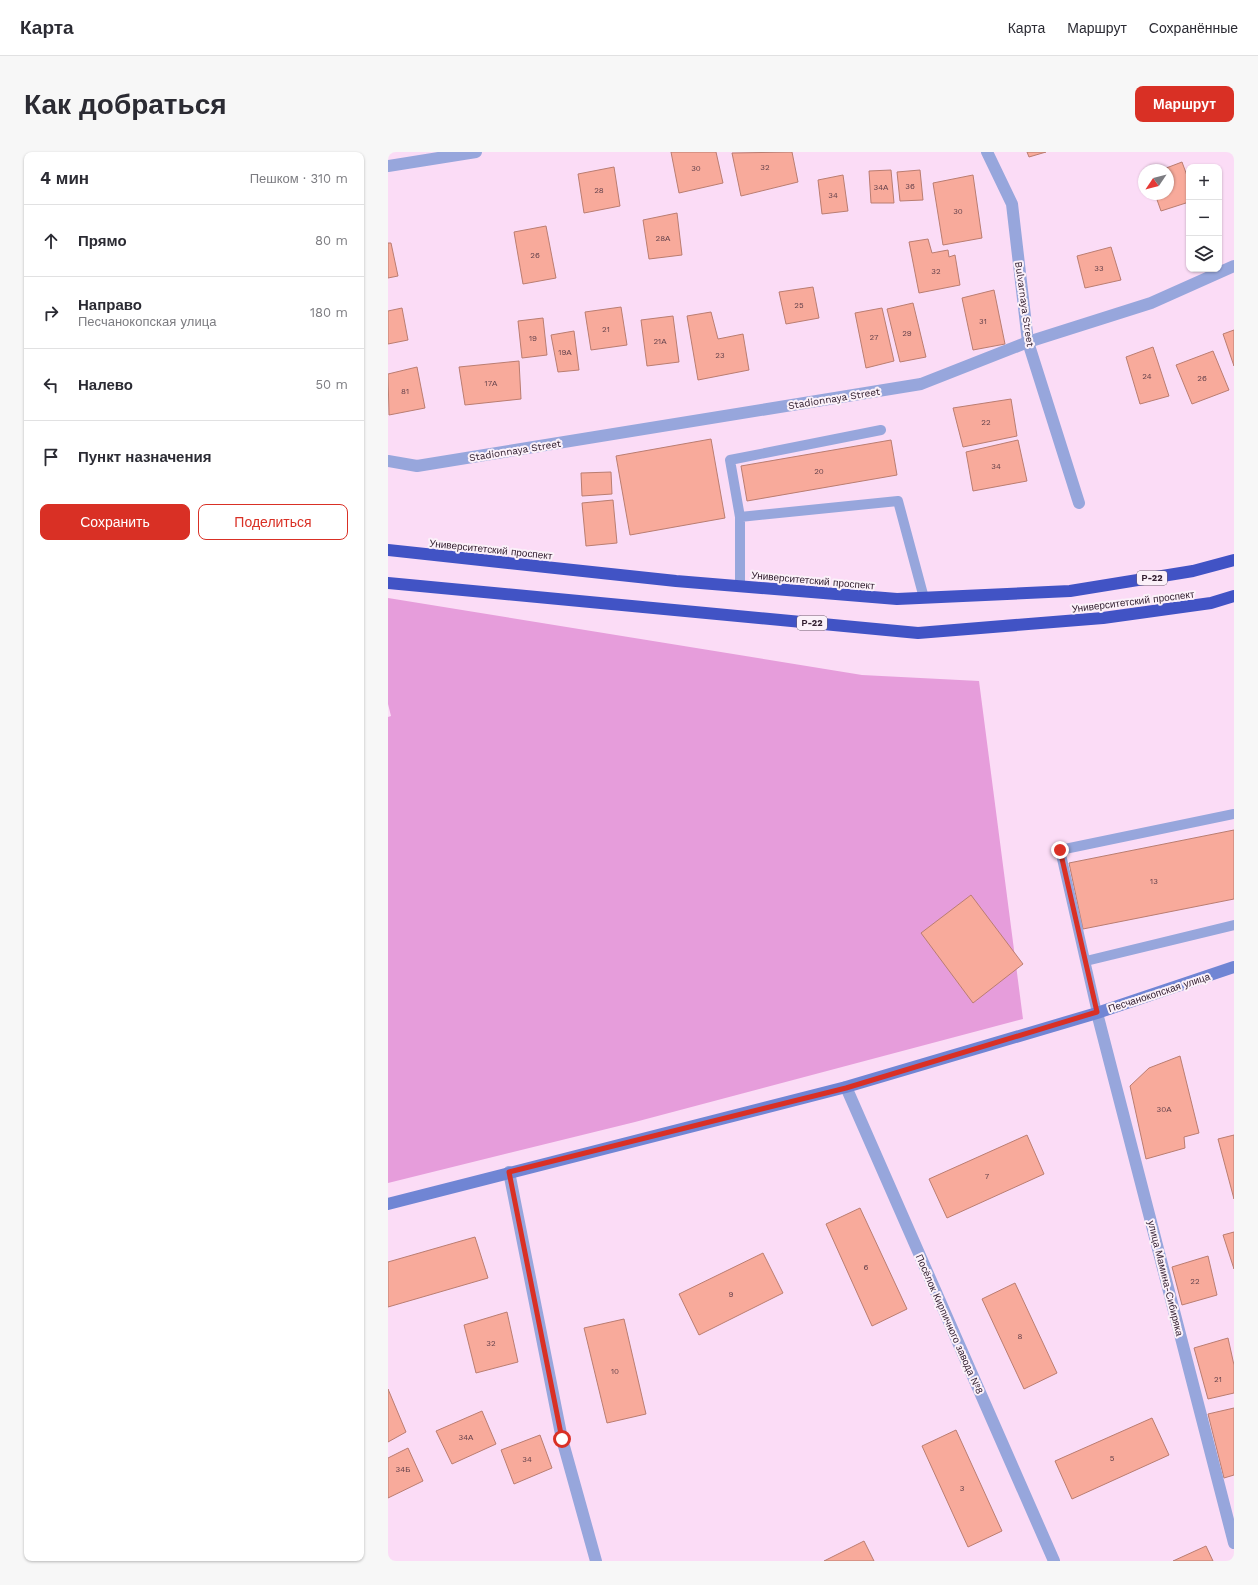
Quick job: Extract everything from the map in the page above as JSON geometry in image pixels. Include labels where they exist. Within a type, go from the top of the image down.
[{"type":"highway","name":"Университетский проспект","points":[[388,550],[676,581],[898,599],[1070,591],[1193,572],[1234,560]]},
{"type":"highway","name":"Университетский проспект","points":[[388,583],[918,633],[1103,618],[1211,603],[1234,596]]},
{"type":"street","points":[[388,166],[476,152]]},
{"type":"street","name":"Bulvarnaya Street","points":[[987,152],[1012,204],[1028,342],[1079,503]]},
{"type":"street","name":"Stadionnaya Street","points":[[388,461],[417,466],[921,384],[1028,342],[1151,303],[1234,266]]},
{"type":"street","name":"Песчанокопская улица","points":[[388,1204],[509,1172],[846,1088],[1097,1012],[1234,967]]},
{"type":"street","name":"улица Мамина-Сибиряка","points":[[1097,1012],[1234,1543]]},
{"type":"street","name":"Посёлок Кирпичного завода №8","points":[[846,1088],[1054,1561]]},
{"type":"street","points":[[509,1172],[562,1439],[596,1561]]},
{"type":"lane","points":[[740,586],[740,517],[730,460],[881,430]]},
{"type":"lane","points":[[740,517],[898,501],[924,598]]},
{"type":"lane","points":[[1097,1012],[1060,850],[1234,814]]},
{"type":"lane","points":[[1086,961],[1234,925]]},
{"type":"shaded area","points":[[388,598],[862,675],[979,681],[1023,1019],[635,1122],[388,1183],[388,717],[391,716],[388,704]]},
{"type":"building","points":[[671,152],[716,152],[723,183],[679,193]]},
{"type":"building","points":[[792,152],[798,182],[741,196],[732,153]]},
{"type":"building","points":[[1027,152],[1046,152],[1029,157]]},
{"type":"building","points":[[1182,162],[1186,173],[1186,203],[1161,211],[1157,200],[1174,200],[1174,165]]},
{"type":"building","points":[[614,167],[620,206],[584,213],[578,174]]},
{"type":"building","points":[[891,170],[894,203],[871,203],[869,171]]},
{"type":"building","points":[[920,170],[923,200],[900,201],[897,172]]},
{"type":"building","points":[[843,175],[848,211],[822,214],[818,180]]},
{"type":"building","points":[[973,175],[982,238],[943,245],[933,183]]},
{"type":"building","points":[[677,213],[682,255],[649,259],[643,220]]},
{"type":"building","points":[[546,226],[556,278],[523,284],[514,232]]},
{"type":"building","points":[[928,239],[932,253],[948,250],[949,257],[955,255],[960,285],[919,293],[909,242]]},
{"type":"building","points":[[388,243],[391,243],[398,276],[388,278]]},
{"type":"building","points":[[1111,247],[1121,280],[1085,288],[1077,256]]},
{"type":"building","points":[[813,287],[819,318],[786,324],[779,292]]},
{"type":"building","points":[[994,290],[1005,344],[973,350],[962,298]]},
{"type":"building","points":[[913,303],[926,357],[900,362],[887,309]]},
{"type":"building","points":[[621,307],[627,345],[591,350],[585,312]]},
{"type":"building","points":[[402,308],[408,340],[388,344],[388,311]]},
{"type":"building","points":[[882,308],[894,361],[866,368],[855,313]]},
{"type":"building","points":[[711,312],[718,339],[743,334],[749,370],[698,380],[687,316]]},
{"type":"building","points":[[673,316],[679,362],[647,366],[641,320]]},
{"type":"building","points":[[543,318],[547,355],[522,358],[518,321]]},
{"type":"building","points":[[1234,330],[1234,366],[1223,334]]},
{"type":"building","points":[[574,331],[579,370],[558,372],[551,335]]},
{"type":"building","points":[[1153,347],[1169,396],[1140,404],[1126,357]]},
{"type":"building","points":[[1213,351],[1229,390],[1192,404],[1176,365]]},
{"type":"building","points":[[519,361],[521,399],[465,405],[459,367]]},
{"type":"building","points":[[417,367],[425,408],[389,415],[388,374]]},
{"type":"building","points":[[1011,399],[1017,436],[963,447],[953,408]]},
{"type":"building","points":[[711,439],[725,518],[630,535],[616,456]]},
{"type":"building","points":[[891,440],[897,475],[747,501],[741,466]]},
{"type":"building","points":[[1018,440],[1027,481],[973,491],[966,452]]},
{"type":"building","points":[[611,472],[612,494],[582,496],[581,473]]},
{"type":"building","points":[[613,500],[617,543],[586,546],[582,503]]},
{"type":"building","points":[[1234,830],[1234,899],[1083,929],[1069,863]]},
{"type":"building","points":[[971,895],[1023,964],[973,1003],[921,933]]},
{"type":"building","points":[[1180,1056],[1199,1133],[1184,1137],[1185,1148],[1146,1159],[1130,1086],[1149,1068]]},
{"type":"building","points":[[1027,1135],[1044,1174],[947,1218],[929,1179]]},
{"type":"building","points":[[1234,1135],[1234,1199],[1218,1139]]},
{"type":"building","points":[[860,1208],[907,1309],[872,1326],[826,1224]]},
{"type":"building","points":[[1234,1232],[1234,1269],[1223,1235]]},
{"type":"building","points":[[475,1237],[488,1278],[388,1307],[388,1262]]},
{"type":"building","points":[[763,1253],[783,1293],[699,1335],[679,1294]]},
{"type":"building","points":[[1208,1256],[1217,1295],[1182,1305],[1172,1267]]},
{"type":"building","points":[[1015,1283],[1057,1373],[1024,1389],[982,1299]]},
{"type":"building","points":[[507,1312],[518,1362],[476,1373],[464,1325]]},
{"type":"building","points":[[624,1319],[646,1414],[607,1423],[584,1328]]},
{"type":"building","points":[[1228,1338],[1234,1365],[1234,1393],[1208,1399],[1194,1348]]},
{"type":"building","points":[[388,1389],[406,1432],[388,1442]]},
{"type":"building","points":[[1234,1408],[1234,1475],[1224,1478],[1208,1414]]},
{"type":"building","points":[[482,1411],[496,1444],[452,1464],[436,1431]]},
{"type":"building","points":[[1152,1418],[1169,1455],[1072,1499],[1055,1461]]},
{"type":"building","points":[[956,1430],[1002,1531],[968,1547],[922,1446]]},
{"type":"building","points":[[540,1435],[552,1468],[514,1484],[501,1450]]},
{"type":"building","points":[[408,1448],[423,1481],[388,1498],[388,1458]]},
{"type":"building","points":[[864,1541],[874,1561],[824,1561]]},
{"type":"building","points":[[1206,1546],[1213,1561],[1173,1561]]},
{"type":"route","points":[[562,1439],[509,1172],[846,1088],[1097,1012],[1060,850]]}]
